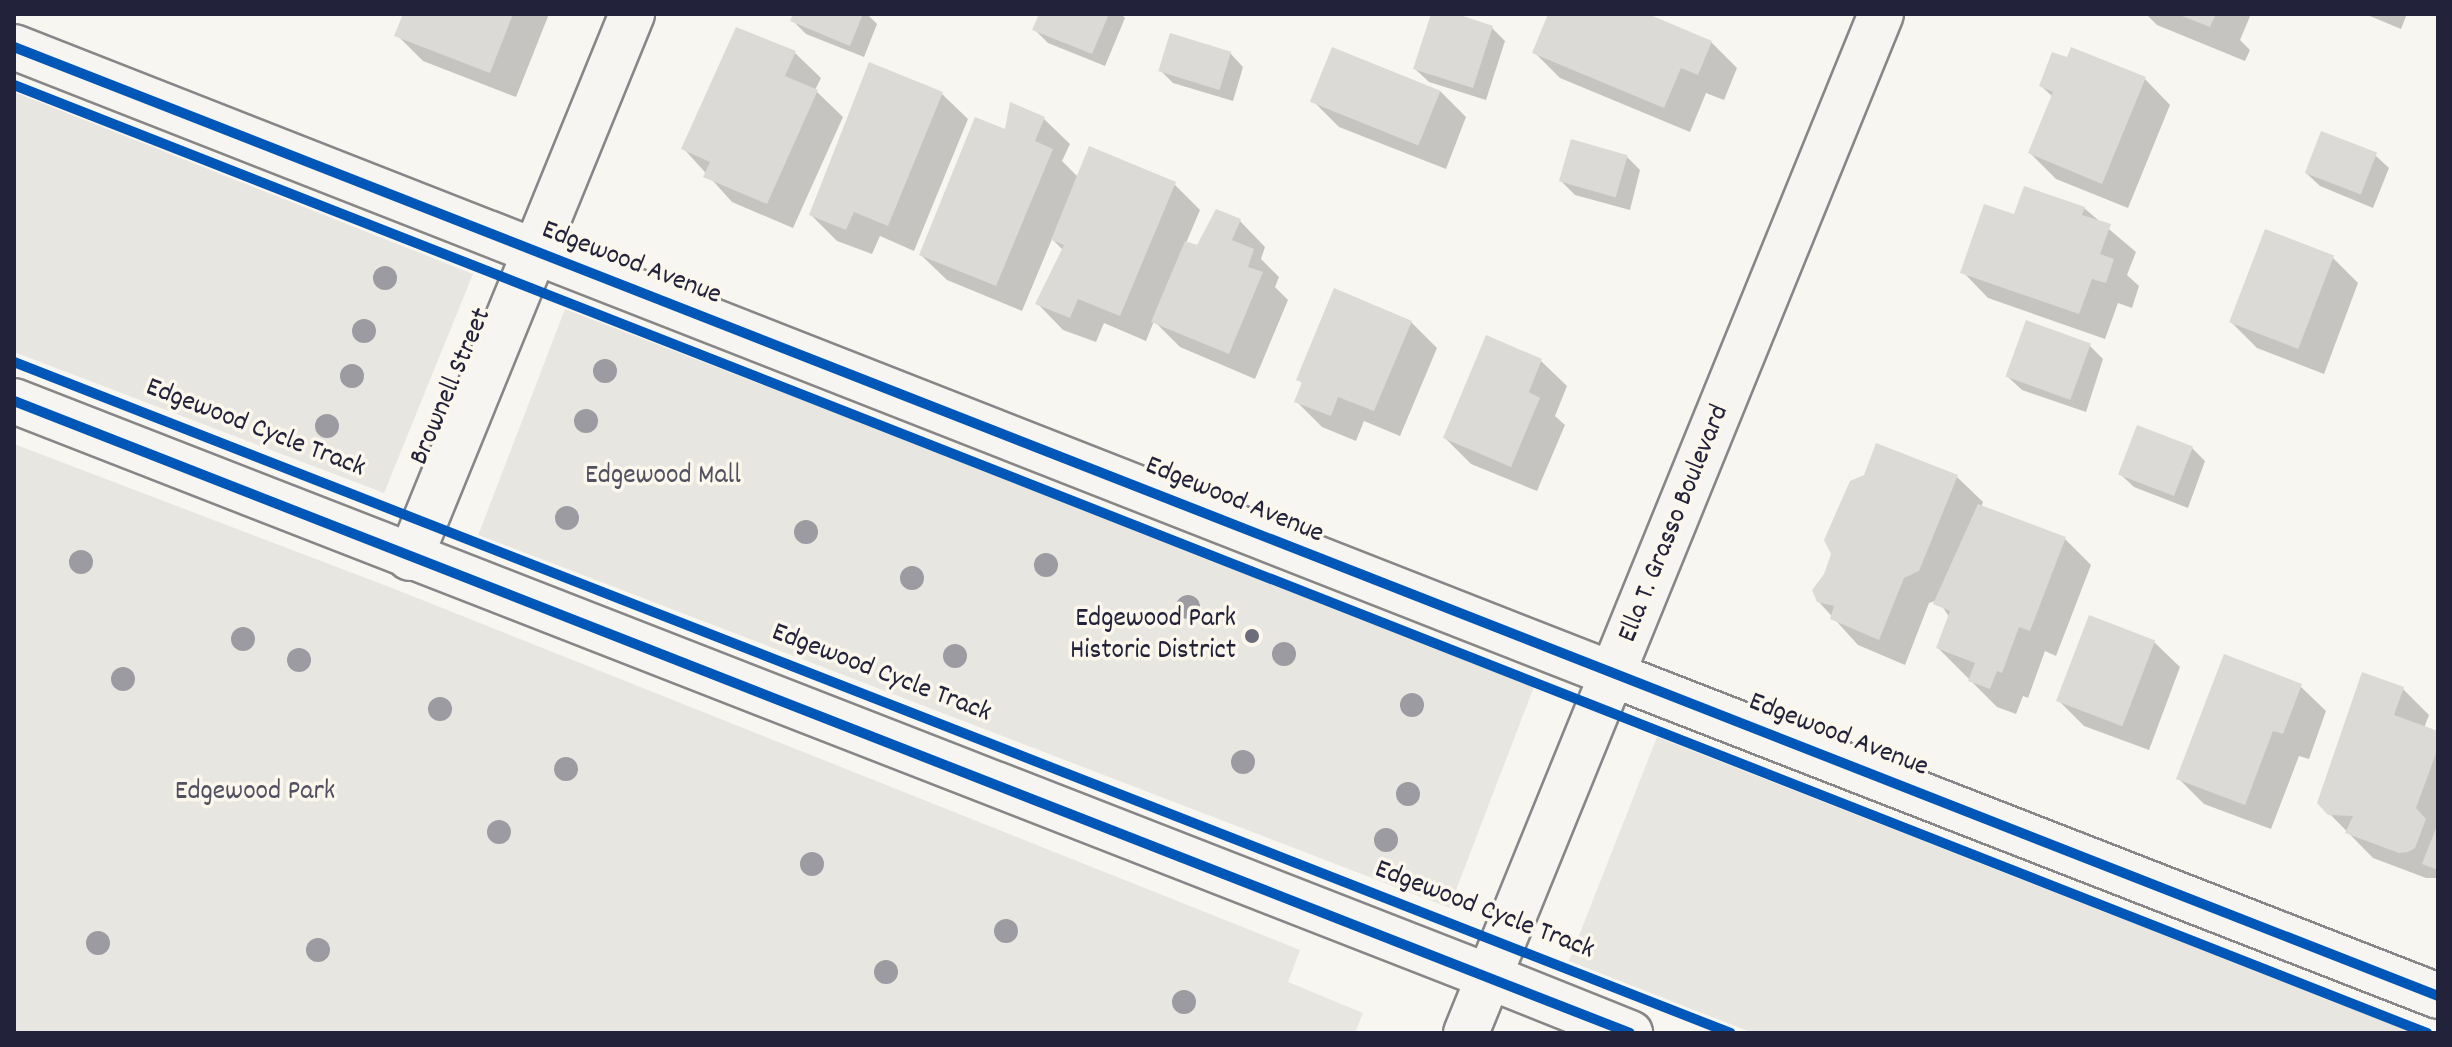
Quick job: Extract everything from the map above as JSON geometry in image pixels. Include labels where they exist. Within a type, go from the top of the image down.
[{"type":"street","name":"Brownell Street","points":[[410,558],[632,14]]},
{"type":"street","name":"Ella T. Grasso Boulevard","points":[[1466,1033],[1881,14]]},
{"type":"street","name":"Edgewood Avenue","points":[[14,47],[2438,996]]},
{"type":"street","points":[[14,401],[1630,1033]]},
{"type":"green space","points":[[14,92],[473,274],[384,493],[14,352]]},
{"type":"green space","name":"Edgewood Mall","points":[[565,309],[1536,682],[1449,908],[478,535]]},
{"type":"green space","name":"Edgewood Park","points":[[14,444],[392,588],[1300,950],[1288,982],[1363,1013],[1355,1033],[14,1033]]},
{"type":"green space","points":[[1657,737],[2414,1033],[1753,1033],[1569,961]]},
{"type":"building","points":[[403,14],[513,14],[490,73],[394,36]]},
{"type":"building","points":[[793,14],[863,14],[850,46],[790,21]]},
{"type":"building","points":[[1039,14],[1109,14],[1092,54],[1032,30]]},
{"type":"building","points":[[1431,14],[1457,14],[1493,26],[1473,88],[1413,69]]},
{"type":"building","points":[[1548,14],[1648,14],[1712,41],[1698,75],[1681,68],[1664,108],[1532,53]]},
{"type":"building","points":[[2177,14],[2216,14],[2210,27]]},
{"type":"building","points":[[736,27],[796,51],[785,76],[818,90],[767,204],[703,177],[710,162],[681,149]]},
{"type":"building","points":[[1170,33],[1231,52],[1220,90],[1158,71]]},
{"type":"building","points":[[1332,47],[1440,91],[1418,146],[1310,102]]},
{"type":"building","points":[[2071,47],[2146,77],[2102,184],[2028,153],[2053,92],[2039,86],[2052,52],[2067,57]]},
{"type":"building","points":[[869,62],[943,92],[888,226],[854,212],[846,230],[809,215]]},
{"type":"building","points":[[1010,102],[1045,117],[1035,141],[1053,149],[996,286],[919,255],[975,117],[1005,129]]},
{"type":"building","points":[[2321,131],[2377,153],[2361,195],[2305,173]]},
{"type":"building","points":[[1571,139],[1628,155],[1616,198],[1559,181]]},
{"type":"building","points":[[1089,146],[1176,182],[1120,316],[1078,299],[1070,318],[1035,304],[1064,245],[1051,240]]},
{"type":"building","points":[[2024,186],[2085,207],[2082,215],[2111,224],[2100,254],[2114,259],[2106,283],[2092,279],[2079,314],[1960,273],[1984,204],[2014,214]]},
{"type":"building","points":[[1216,209],[1241,219],[1232,240],[1254,249],[1248,267],[1263,272],[1229,354],[1151,322],[1185,241],[1197,245]]},
{"type":"building","points":[[2265,229],[2334,256],[2298,349],[2229,322]]},
{"type":"building","points":[[1334,288],[1412,321],[1374,411],[1338,397],[1331,416],[1294,402],[1302,382],[1296,380]]},
{"type":"building","points":[[2026,320],[2091,344],[2070,400],[2005,376]]},
{"type":"building","points":[[1486,335],[1542,359],[1529,392],[1540,398],[1511,467],[1443,438]]},
{"type":"building","points":[[2137,425],[2193,447],[2174,496],[2118,474]]},
{"type":"building","points":[[1876,443],[1958,475],[1919,571],[1904,578],[1879,640],[1830,619],[1834,606],[1817,602],[1812,590],[1824,574],[1831,554],[1824,540],[1850,481],[1864,475]]},
{"type":"building","points":[[1978,504],[2066,537],[2030,631],[2019,627],[2002,673],[1997,671],[1990,689],[1968,681],[1975,663],[1936,648],[1950,611],[1933,604]]},
{"type":"building","points":[[2089,615],[2155,640],[2122,726],[2056,701]]},
{"type":"building","points":[[2224,654],[2302,684],[2283,734],[2273,731],[2245,805],[2176,779]]},
{"type":"building","points":[[2362,672],[2404,687],[2394,715],[2438,731],[2438,748],[2416,808],[2426,819],[2415,848],[2408,852],[2399,853],[2345,833],[2353,816],[2328,815],[2317,803]]},
{"type":"building","points":[[2438,823],[2438,870],[2422,864]]},
{"type":"cycle path","points":[[14,47],[2438,996]]},
{"type":"cycle path","points":[[14,85],[2427,1033]]},
{"type":"cycle path","name":"Edgewood Cycle Track","points":[[14,362],[1731,1033]]},
{"type":"cycle path","points":[[14,401],[1630,1033]]},
{"type":"place","name":"Edgewood Park Historic District","points":[[1252,636]]}]
